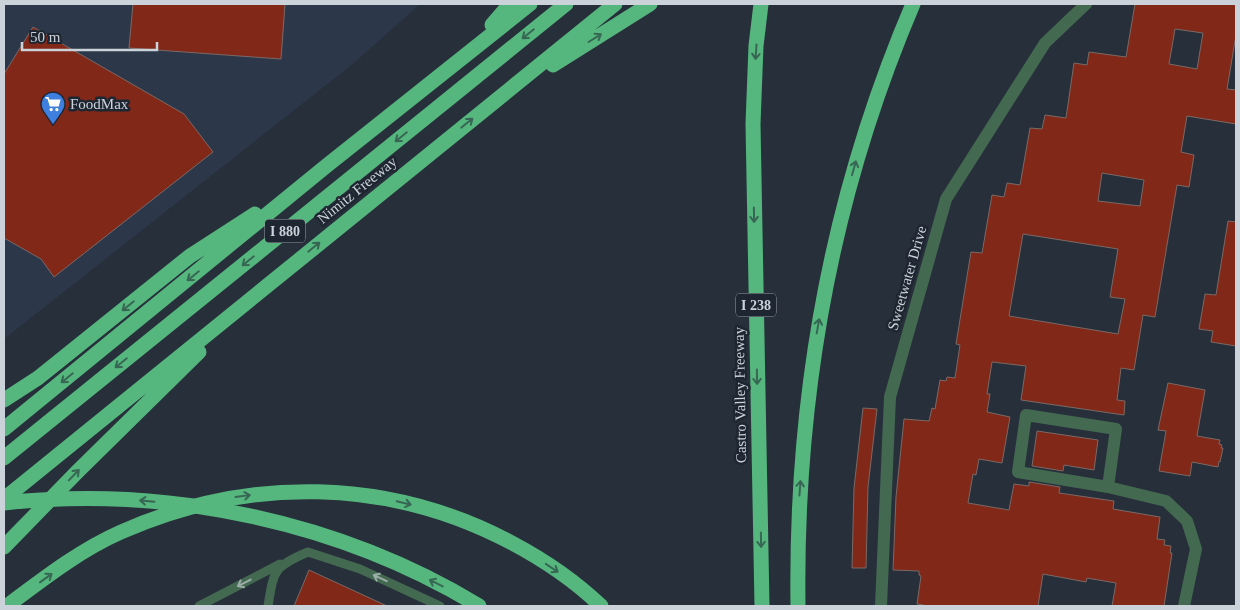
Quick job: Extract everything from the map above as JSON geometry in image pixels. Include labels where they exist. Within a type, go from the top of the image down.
[{"type":"highway","points":[[467,54],[510,4]]},
{"type":"highway","name":"I 880","points":[[4,429],[325,167],[530,4]]},
{"type":"highway","name":"I 880","points":[[4,458],[566,4]]},
{"type":"highway","name":"Nimitz Freeway","points":[[4,499],[615,4]]},
{"type":"highway","points":[[495,101],[650,4]]},
{"type":"highway","name":"Castro Valley Freeway","points":[[761,4],[756,46],[753,134],[762,606]]},
{"type":"highway","points":[[798,606],[798,528],[803,440],[809,382],[829,266],[853,171],[870,116],[913,4]]},
{"type":"highway","points":[[900,35],[924,4]]},
{"type":"highway","points":[[4,400],[38,378],[190,256],[325,167]]},
{"type":"highway","points":[[4,547],[262,289]]},
{"type":"highway","points":[[7,606],[84,552],[119,533],[153,519],[189,507],[226,499],[268,493],[307,491],[348,493],[385,498],[420,506],[494,533],[564,576],[601,606]]},
{"type":"highway","points":[[4,503],[54,499],[136,500],[185,505],[254,517],[292,526],[367,551],[412,571],[479,606]]},
{"type":"street","name":"Sweetwater Drive","points":[[881,606],[890,397],[946,199],[1045,43],[1086,4]]},
{"type":"street","points":[[1108,487],[1116,429],[1026,416],[1018,472],[1108,487],[1166,501],[1187,521],[1196,549],[1184,606]]},
{"type":"lane","points":[[199,606],[308,552],[360,569],[440,606]]},
{"type":"lane","points":[[268,606],[274,575],[287,561]]},
{"type":"shaded area","points":[[4,4],[420,4],[354,63],[4,339]]},
{"type":"building","points":[[133,4],[285,4],[281,59],[129,48]]},
{"type":"building","points":[[1135,4],[1236,4],[1236,35],[1227,89],[1236,90],[1236,124],[1187,116],[1181,152],[1194,155],[1189,187],[1177,185],[1155,317],[1143,315],[1134,370],[1121,368],[1117,400],[1125,401],[1124,415],[1021,400],[1026,366],[992,362],[987,394],[990,394],[987,412],[1010,417],[1002,463],[979,459],[976,475],[973,474],[968,503],[1009,510],[1014,484],[1029,486],[1029,482],[1060,487],[1059,493],[1114,501],[1113,509],[1160,517],[1157,539],[1165,540],[1164,545],[1171,546],[1170,553],[1172,553],[1164,606],[1112,606],[1116,583],[1087,578],[1086,582],[1043,574],[1038,606],[924,606],[917,604],[921,576],[919,571],[893,570],[896,497],[904,419],[929,421],[932,408],[935,409],[940,380],[946,381],[947,377],[955,378],[960,345],[956,344],[971,252],[982,253],[992,195],[1004,197],[1007,183],[1020,185],[1030,128],[1042,129],[1045,115],[1066,118],[1074,63],[1087,65],[1089,52],[1126,57]],"holes":[[[1175,29],[1203,33],[1197,69],[1169,64]],[[1102,173],[1144,180],[1140,206],[1098,201]],[[1023,234],[1118,249],[1110,297],[1125,299],[1118,334],[1009,316]]]},
{"type":"building","points":[[33,27],[184,114],[213,152],[54,277],[41,259],[4,238],[4,74]]},
{"type":"building","points":[[1228,221],[1236,222],[1236,346],[1211,342],[1213,331],[1199,329],[1205,294],[1216,295]]},
{"type":"building","points":[[1168,383],[1205,390],[1197,436],[1220,440],[1219,444],[1223,448],[1218,467],[1192,462],[1190,476],[1159,471],[1166,431],[1158,430]]},
{"type":"building","points":[[863,408],[877,409],[868,487],[866,568],[852,568],[854,488]]},
{"type":"building","points":[[1037,431],[1098,440],[1094,470],[1064,465],[1063,471],[1032,466]]},
{"type":"building","points":[[309,570],[387,606],[294,606]]},
{"type":"place","name":"FoodMax","points":[[53,125]]}]
